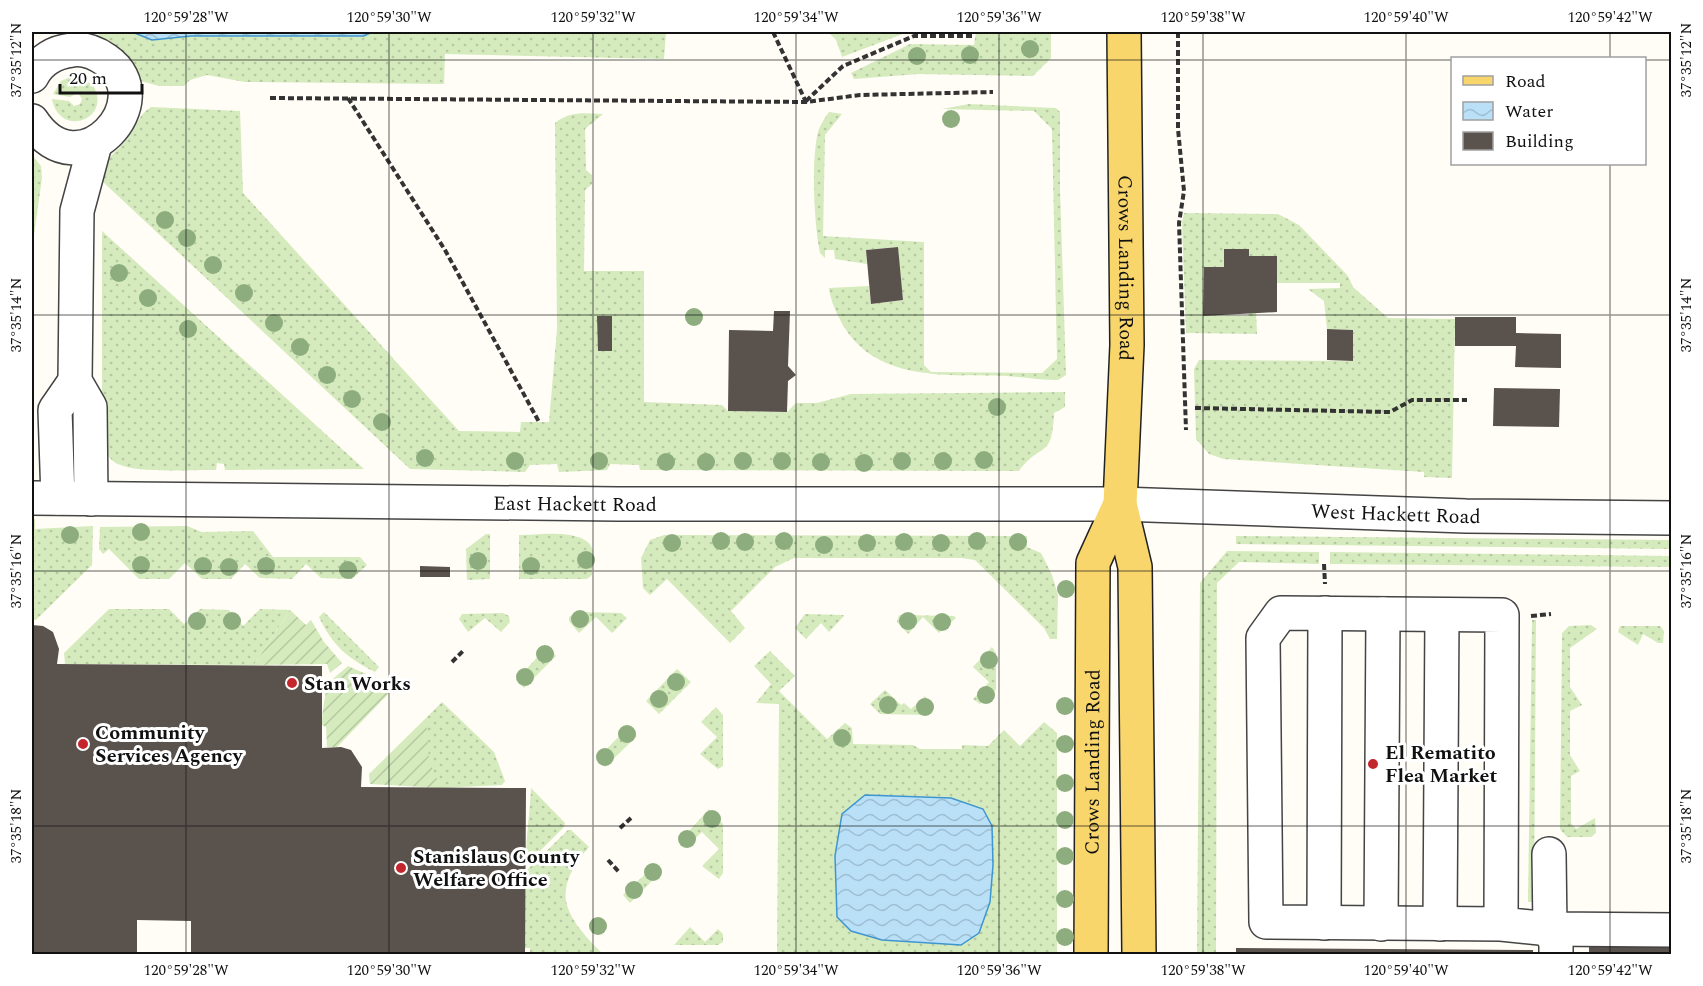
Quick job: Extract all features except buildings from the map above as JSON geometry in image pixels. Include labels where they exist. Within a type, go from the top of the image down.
[{"type":"main road","name":"Crows Landing Road","points":[[1124,32],[1127,345],[1120,504],[1135,567],[1139,954]]},
{"type":"main road","name":"Crows Landing Road","points":[[1091,954],[1093,563],[1120,504]]},
{"type":"street","points":[[37,128],[58,145],[75,149],[95,144],[111,132],[122,115],[125,95],[121,77],[92,43],[89,32]]},
{"type":"street","points":[[32,76],[62,41],[78,49],[95,52],[110,63]]},
{"type":"street","points":[[37,128],[55,152],[77,211]]},
{"type":"street","points":[[91,499],[90,407],[75,381],[77,211],[95,144]]},
{"type":"street","points":[[45,498],[55,410],[75,381]]},
{"type":"street","name":"East Hackett Road","points":[[45,498],[618,504],[1120,504]]},
{"type":"street","name":"West Hackett Road","points":[[1120,504],[1466,516],[1671,518]]},
{"type":"street","points":[[1501,924],[1502,615],[1281,613],[1263,638],[1266,922],[1501,924],[1553,942],[1671,930]]},
{"type":"street","points":[[1324,923],[1325,613]]},
{"type":"street","points":[[1381,924],[1383,614]]},
{"type":"street","points":[[1440,924],[1442,615]]},
{"type":"street","points":[[1549,854],[1553,942]]},
{"type":"path","points":[[773,32],[806,102]]},
{"type":"path","points":[[1178,32],[1178,129],[1184,191],[1179,223],[1186,430]]},
{"type":"path","points":[[806,102],[843,66],[914,36],[975,36]]},
{"type":"path","points":[[270,98],[806,102],[860,95],[993,92]]},
{"type":"path","points":[[348,98],[445,250],[539,422]]},
{"type":"path","points":[[1195,408],[1390,412],[1412,400],[1467,400]]},
{"type":"path","points":[[452,662],[464,650]]},
{"type":"path","points":[[620,828],[631,818]]},
{"type":"path","points":[[608,860],[619,872]]},
{"type":"green space","points":[[96,32],[666,32],[664,59],[445,54],[444,84],[245,82],[207,75],[190,80],[184,86],[159,86],[141,81]]},
{"type":"green space","points":[[828,32],[908,32],[842,57],[836,40]]},
{"type":"green space","points":[[976,32],[1051,32],[1051,58],[1033,76],[918,74],[854,79],[851,73],[910,44],[974,45]]},
{"type":"green space","points":[[73,76],[92,84],[97,96],[97,106],[84,120],[65,119],[57,112],[52,99],[69,101],[74,106],[80,104],[82,99],[78,93],[70,97],[53,94],[61,81]]},
{"type":"green space","points":[[969,104],[1056,108],[1060,112],[1066,375],[1058,380],[940,374],[896,367],[876,358],[859,345],[844,327],[833,304],[829,288],[869,286],[871,304],[903,300],[897,247],[866,250],[867,264],[835,259],[834,250],[825,250],[825,258],[820,253],[815,210],[815,159],[818,132],[829,112],[842,114],[825,135],[823,236],[924,242],[924,365],[931,372],[1042,373],[1057,359],[1052,129],[1034,111],[942,109]]},
{"type":"green space","points":[[151,107],[240,111],[243,193],[459,431],[520,432],[521,422],[549,422],[557,329],[555,123],[566,116],[584,113],[603,114],[585,129],[586,170],[592,175],[592,184],[585,190],[584,271],[644,271],[644,402],[722,405],[728,411],[787,412],[796,403],[817,403],[851,394],[1065,392],[1065,407],[1054,413],[1048,445],[1033,456],[1019,471],[640,470],[639,465],[610,464],[607,470],[559,472],[557,464],[530,465],[525,472],[410,469],[102,181],[104,167],[110,157],[128,138],[140,117]]},
{"type":"green space","points":[[32,155],[41,166],[42,178],[33,242],[32,288]]},
{"type":"green space","points":[[1184,213],[1278,214],[1299,225],[1348,276],[1353,287],[1388,318],[1455,319],[1452,478],[1424,477],[1424,472],[1224,459],[1209,454],[1196,439],[1194,369],[1199,360],[1353,361],[1353,330],[1327,329],[1324,301],[1308,289],[1340,288],[1340,283],[1277,283],[1277,256],[1249,256],[1249,249],[1224,249],[1224,267],[1204,267],[1203,315],[1248,316],[1249,312],[1256,312],[1257,334],[1186,333],[1182,223]]},
{"type":"green space","points":[[102,231],[364,469],[225,470],[224,464],[217,463],[216,470],[147,470],[121,465],[113,461],[107,454],[102,440]]},
{"type":"green space","points":[[32,307],[34,307],[32,441]]},
{"type":"green space","points":[[32,519],[35,519],[35,529],[93,526],[92,565],[36,620],[32,620]]},
{"type":"green space","points":[[187,526],[202,532],[253,531],[273,557],[360,557],[367,565],[352,579],[321,578],[306,564],[292,579],[260,578],[245,564],[231,579],[202,579],[185,563],[169,579],[139,579],[109,549],[103,554],[99,549],[100,527]]},
{"type":"green space","points":[[486,534],[490,534],[490,579],[467,580],[466,549]]},
{"type":"green space","points":[[561,534],[582,538],[589,543],[593,551],[592,575],[587,579],[519,579],[519,535]]},
{"type":"green space","points":[[664,535],[1027,536],[1027,547],[1041,553],[1052,575],[1058,595],[1057,639],[1050,639],[1044,628],[975,560],[961,558],[794,558],[775,567],[731,611],[745,628],[730,643],[667,579],[650,595],[643,588],[641,558],[650,540]]},
{"type":"green space","points":[[1236,536],[1671,540],[1672,549],[1236,544]]},
{"type":"green space","points":[[1227,551],[1319,552],[1319,564],[1239,562],[1217,583],[1216,954],[1197,954],[1200,583]]},
{"type":"green space","points":[[1330,552],[1671,556],[1672,567],[1330,564]]},
{"type":"green space","points":[[109,609],[169,609],[184,624],[200,609],[229,610],[243,626],[260,609],[290,610],[254,665],[65,664],[64,653]]},
{"type":"green space","points":[[290,610],[306,625],[311,620],[324,642],[342,663],[330,673],[327,664],[254,665]]},
{"type":"green space","points":[[324,612],[379,667],[375,672],[349,656],[329,636],[319,617]]},
{"type":"green space","points":[[577,612],[621,613],[627,618],[612,633],[596,617],[579,633],[569,621],[569,617]]},
{"type":"green space","points":[[503,613],[509,616],[510,622],[501,632],[485,618],[468,632],[459,619],[462,614]]},
{"type":"green space","points":[[805,614],[844,616],[829,632],[821,623],[806,639],[795,628]]},
{"type":"green space","points":[[899,615],[954,616],[956,618],[939,633],[923,617],[908,634],[897,622]]},
{"type":"green space","points":[[1532,620],[1536,620],[1534,902],[1528,902]]},
{"type":"green space","points":[[1591,625],[1597,629],[1570,648],[1570,687],[1582,705],[1570,711],[1570,755],[1580,771],[1571,776],[1571,823],[1576,829],[1595,818],[1596,833],[1591,837],[1567,837],[1560,829],[1562,633],[1569,626]]},
{"type":"green space","points":[[1620,626],[1660,626],[1664,631],[1663,643],[1658,643],[1643,634],[1638,645],[1618,632]]},
{"type":"green space","points":[[548,646],[556,656],[524,688],[516,680]]},
{"type":"green space","points":[[992,647],[996,653],[996,690],[980,704],[973,699],[989,682],[973,667]]},
{"type":"green space","points":[[770,651],[795,676],[779,691],[827,739],[845,723],[852,728],[853,744],[913,745],[920,749],[962,749],[962,745],[988,746],[1004,730],[1020,746],[1044,722],[1057,733],[1057,954],[777,954],[779,704],[756,703],[771,684],[754,666]]},
{"type":"green space","points":[[348,666],[395,687],[337,747],[327,747],[326,727],[322,725],[327,684]]},
{"type":"green space","points":[[677,669],[691,682],[659,714],[646,701]]},
{"type":"green space","points":[[885,690],[901,705],[904,703],[911,709],[925,696],[933,708],[928,715],[880,714],[870,704]]},
{"type":"green space","points":[[442,702],[494,752],[505,781],[502,785],[441,788],[429,763],[426,718]]},
{"type":"green space","points":[[716,707],[723,715],[723,766],[718,769],[700,754],[717,737],[701,722]]},
{"type":"green space","points":[[426,718],[429,761],[441,788],[370,784],[369,774]]},
{"type":"green space","points":[[628,727],[637,736],[605,767],[597,759]]},
{"type":"green space","points":[[531,788],[565,823],[564,827],[530,861],[526,860]]},
{"type":"green space","points":[[709,809],[723,824],[723,873],[719,879],[702,866],[719,849],[702,832],[685,848],[679,842]]},
{"type":"green space","points":[[568,830],[571,830],[589,847],[569,878],[566,891],[567,903],[571,916],[579,928],[603,954],[530,954],[530,948],[525,948],[525,872]]},
{"type":"green space","points":[[655,865],[661,872],[630,903],[623,895]]},
{"type":"green space","points":[[690,927],[705,942],[718,929],[723,934],[723,942],[718,945],[674,945]]},
{"type":"water","points":[[132,32],[372,32],[364,36],[191,36],[152,40]]},
{"type":"water","points":[[865,795],[951,798],[983,809],[992,826],[993,865],[990,902],[979,933],[961,945],[882,940],[851,931],[837,917],[835,856],[842,814]]},
{"type":"place","name":"Stan Works","points":[[292,683]]},
{"type":"place","name":"Community Services Agency","points":[[83,744]]},
{"type":"place","name":"El Rematito Flea Market","points":[[1373,764]]},
{"type":"place","name":"Stanislaus County Welfare Office","points":[[401,868]]}]
